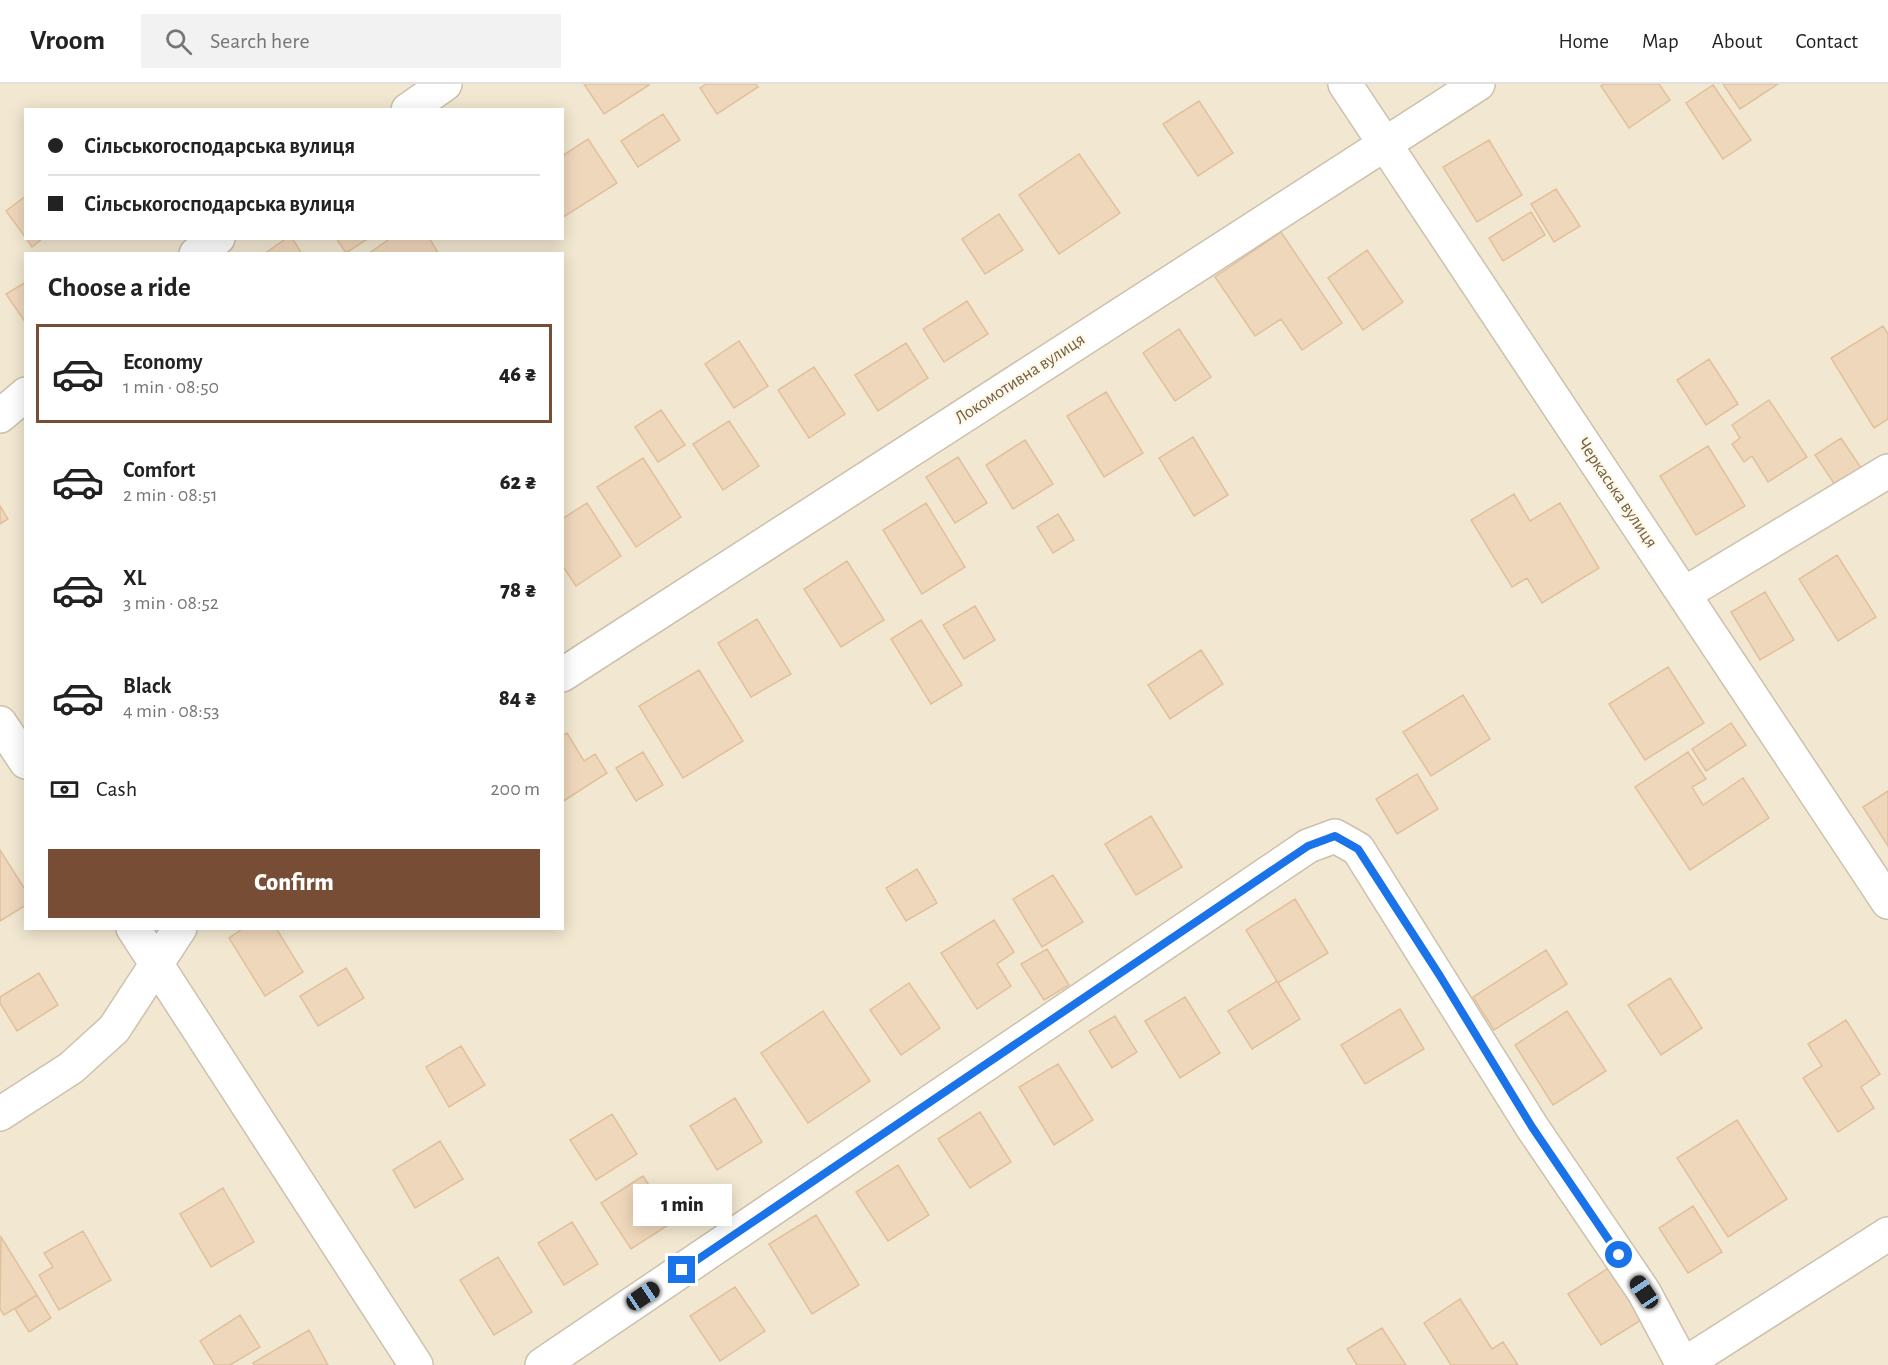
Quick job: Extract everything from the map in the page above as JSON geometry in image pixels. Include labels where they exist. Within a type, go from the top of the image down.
[{"type":"street","points":[[411,108],[446,84]]},
{"type":"street","name":"Черкаська вулиця","points":[[1345,84],[1888,902]]},
{"type":"street","name":"Локомотивна вулиця","points":[[564,674],[1478,84]]},
{"type":"street","points":[[199,252],[215,240]]},
{"type":"street","points":[[0,416],[24,396]]},
{"type":"street","points":[[1684,594],[1888,471]]},
{"type":"street","points":[[0,723],[24,759]]},
{"type":"street","points":[[542,1365],[1308,846],[1335,836],[1358,849],[1440,976],[1532,1127],[1644,1292],[1683,1365],[1888,1234]]},
{"type":"street","points":[[134,930],[416,1365]]},
{"type":"street","points":[[0,1114],[71,1068],[114,1029],[179,930]]},
{"type":"shaded area","points":[[0,84],[1888,84],[1888,1365],[0,1365]]},
{"type":"building","points":[[584,84],[648,84],[649,85],[604,114]]},
{"type":"building","points":[[706,84],[756,84],[758,87],[717,114],[700,88]]},
{"type":"building","points":[[1604,84],[1659,84],[1670,100],[1629,128],[1601,86]]},
{"type":"building","points":[[1723,84],[1778,84],[1740,109]]},
{"type":"building","points":[[1713,85],[1751,140],[1723,159],[1686,103]]},
{"type":"building","points":[[1199,101],[1233,153],[1198,176],[1163,124]]},
{"type":"building","points":[[663,114],[680,140],[638,167],[621,141]]},
{"type":"building","points":[[588,139],[617,183],[564,217],[564,155]]},
{"type":"building","points":[[1489,140],[1522,195],[1477,222],[1443,167]]},
{"type":"building","points":[[1079,154],[1120,213],[1059,254],[1019,195]]},
{"type":"building","points":[[1556,189],[1580,226],[1554,242],[1531,204]]},
{"type":"building","points":[[24,198],[24,235],[6,211]]},
{"type":"building","points":[[1531,212],[1545,235],[1503,261],[1489,238]]},
{"type":"building","points":[[999,214],[1023,250],[985,274],[962,239]]},
{"type":"building","points":[[1281,232],[1342,323],[1302,350],[1281,319],[1255,336],[1215,277]]},
{"type":"building","points":[[27,240],[41,240],[32,247]]},
{"type":"building","points":[[284,240],[293,240],[301,252],[267,252]]},
{"type":"building","points":[[337,240],[366,240],[348,252]]},
{"type":"building","points":[[388,240],[430,240],[438,252],[371,252]]},
{"type":"building","points":[[1367,250],[1403,302],[1363,330],[1328,278]]},
{"type":"building","points":[[24,283],[24,320],[6,294]]},
{"type":"building","points":[[967,301],[988,334],[944,362],[923,329]]},
{"type":"building","points":[[1883,326],[1888,334],[1888,419],[1874,428],[1831,358]]},
{"type":"building","points":[[1179,329],[1211,377],[1175,401],[1143,353]]},
{"type":"building","points":[[739,341],[768,386],[734,408],[705,364]]},
{"type":"building","points":[[906,343],[928,378],[878,411],[855,375]]},
{"type":"building","points":[[1709,359],[1738,404],[1706,425],[1677,380]]},
{"type":"building","points":[[814,367],[845,414],[809,438],[778,390]]},
{"type":"building","points":[[1106,392],[1143,453],[1104,477],[1067,416]]},
{"type":"building","points":[[1769,400],[1807,457],[1768,482],[1752,456],[1744,462],[1732,444],[1740,438],[1732,425]]},
{"type":"building","points":[[661,410],[685,445],[658,462],[635,427]]},
{"type":"building","points":[[729,421],[759,466],[723,490],[693,444]]},
{"type":"building","points":[[1193,437],[1228,495],[1194,516],[1159,458]]},
{"type":"building","points":[[1841,438],[1863,471],[1837,488],[1815,455]]},
{"type":"building","points":[[1025,440],[1053,484],[1013,509],[986,465]]},
{"type":"building","points":[[1708,446],[1745,506],[1696,535],[1660,476]]},
{"type":"building","points":[[958,457],[987,503],[955,523],[926,477]]},
{"type":"building","points":[[643,458],[681,517],[636,547],[597,487]]},
{"type":"building","points":[[1514,494],[1530,521],[1560,503],[1599,568],[1542,603],[1527,578],[1512,587],[1471,520]]},
{"type":"building","points":[[587,503],[621,556],[576,586],[564,568],[564,518]]},
{"type":"building","points":[[926,503],[965,567],[922,594],[883,530]]},
{"type":"building","points":[[0,506],[8,519],[0,524]]},
{"type":"building","points":[[1058,514],[1074,540],[1053,553],[1037,527]]},
{"type":"building","points":[[1837,555],[1876,617],[1838,641],[1799,579]]},
{"type":"building","points":[[847,561],[884,620],[841,647],[804,589]]},
{"type":"building","points":[[1765,592],[1794,640],[1760,660],[1731,612]]},
{"type":"building","points":[[975,606],[995,640],[964,659],[943,625]]},
{"type":"building","points":[[757,619],[791,674],[751,697],[718,643]]},
{"type":"building","points":[[921,620],[962,685],[931,704],[891,639]]},
{"type":"building","points":[[1201,650],[1223,684],[1170,719],[1148,685]]},
{"type":"building","points":[[1668,667],[1704,723],[1645,760],[1609,704]]},
{"type":"building","points":[[699,670],[743,741],[683,778],[639,706]]},
{"type":"building","points":[[1463,695],[1490,739],[1431,776],[1403,732]]},
{"type":"building","points":[[1731,723],[1746,745],[1706,771],[1692,749]]},
{"type":"building","points":[[567,733],[584,761],[595,754],[607,773],[564,801],[564,735]]},
{"type":"building","points":[[643,752],[663,785],[636,801],[616,768]]},
{"type":"building","points":[[1688,752],[1706,779],[1692,787],[1703,805],[1743,778],[1769,818],[1690,870],[1635,787]]},
{"type":"building","points":[[1417,774],[1438,809],[1397,834],[1376,799]]},
{"type":"building","points":[[1888,791],[1888,846],[1863,807]]},
{"type":"building","points":[[1151,816],[1182,867],[1136,895],[1105,844]]},
{"type":"building","points":[[0,850],[24,888],[24,906],[0,921]]},
{"type":"building","points":[[917,869],[937,903],[906,921],[886,888]]},
{"type":"building","points":[[1053,875],[1083,922],[1042,947],[1013,899]]},
{"type":"building","points":[[1295,899],[1328,953],[1278,983],[1246,930]]},
{"type":"building","points":[[994,920],[1014,952],[997,964],[1011,986],[977,1009],[941,953]]},
{"type":"building","points":[[241,930],[277,930],[303,972],[265,996],[229,938]]},
{"type":"building","points":[[1047,949],[1069,985],[1044,1000],[1021,964]]},
{"type":"building","points":[[1546,950],[1567,984],[1494,1030],[1473,997]]},
{"type":"building","points":[[346,968],[364,998],[318,1026],[300,996]]},
{"type":"building","points":[[39,973],[58,1005],[17,1031],[0,1003],[0,997]]},
{"type":"building","points":[[1670,978],[1702,1028],[1661,1055],[1628,1005]]},
{"type":"building","points":[[1277,981],[1300,1019],[1252,1049],[1228,1011]]},
{"type":"building","points":[[909,983],[940,1028],[901,1055],[870,1010]]},
{"type":"building","points":[[1185,997],[1220,1053],[1180,1078],[1145,1021]]},
{"type":"building","points":[[1400,1009],[1424,1049],[1365,1084],[1341,1045]]},
{"type":"building","points":[[823,1011],[870,1081],[808,1123],[761,1053]]},
{"type":"building","points":[[1567,1011],[1606,1071],[1553,1105],[1515,1045]]},
{"type":"building","points":[[1115,1016],[1137,1052],[1112,1068],[1089,1031]]},
{"type":"building","points":[[1846,1020],[1880,1074],[1861,1087],[1874,1108],[1838,1132],[1803,1078],[1822,1066],[1808,1044]]},
{"type":"building","points":[[461,1046],[485,1085],[449,1107],[426,1067]]},
{"type":"building","points":[[1058,1064],[1093,1120],[1054,1145],[1019,1087]]},
{"type":"building","points":[[735,1098],[762,1142],[717,1170],[690,1126]]},
{"type":"building","points":[[980,1112],[1011,1162],[970,1188],[938,1139]]},
{"type":"building","points":[[612,1114],[637,1154],[596,1180],[570,1140]]},
{"type":"building","points":[[1737,1120],[1787,1199],[1728,1237],[1677,1158]]},
{"type":"building","points":[[440,1141],[463,1179],[415,1208],[393,1170]]},
{"type":"building","points":[[898,1165],[929,1215],[888,1241],[856,1192]]},
{"type":"building","points":[[643,1176],[673,1222],[631,1249],[601,1203]]},
{"type":"building","points":[[223,1188],[254,1242],[211,1267],[180,1214]]},
{"type":"building","points":[[1693,1206],[1722,1252],[1688,1273],[1659,1228]]},
{"type":"building","points":[[816,1215],[859,1285],[812,1314],[769,1244]]},
{"type":"building","points":[[572,1222],[598,1264],[564,1285],[538,1243]]},
{"type":"building","points":[[83,1231],[111,1280],[59,1310],[39,1275],[53,1267],[44,1253]]},
{"type":"building","points":[[1,1237],[37,1295],[4,1315],[0,1309]]},
{"type":"building","points":[[498,1257],[532,1312],[494,1335],[460,1280]]},
{"type":"building","points":[[1610,1267],[1643,1319],[1601,1345],[1568,1294]]},
{"type":"building","points":[[735,1287],[765,1331],[720,1361],[690,1316]]},
{"type":"building","points":[[37,1295],[51,1318],[29,1332],[15,1309]]},
{"type":"building","points":[[1460,1299],[1492,1349],[1503,1342],[1518,1365],[1451,1365],[1424,1323]]},
{"type":"building","points":[[240,1315],[260,1347],[230,1365],[215,1365],[200,1341]]},
{"type":"building","points":[[1382,1328],[1406,1365],[1357,1365],[1347,1349]]},
{"type":"building","points":[[309,1330],[328,1365],[254,1365],[253,1363]]},
{"type":"route","points":[[682,1270],[1308,846],[1335,836],[1358,849],[1440,976],[1532,1127],[1619,1255]]}]
